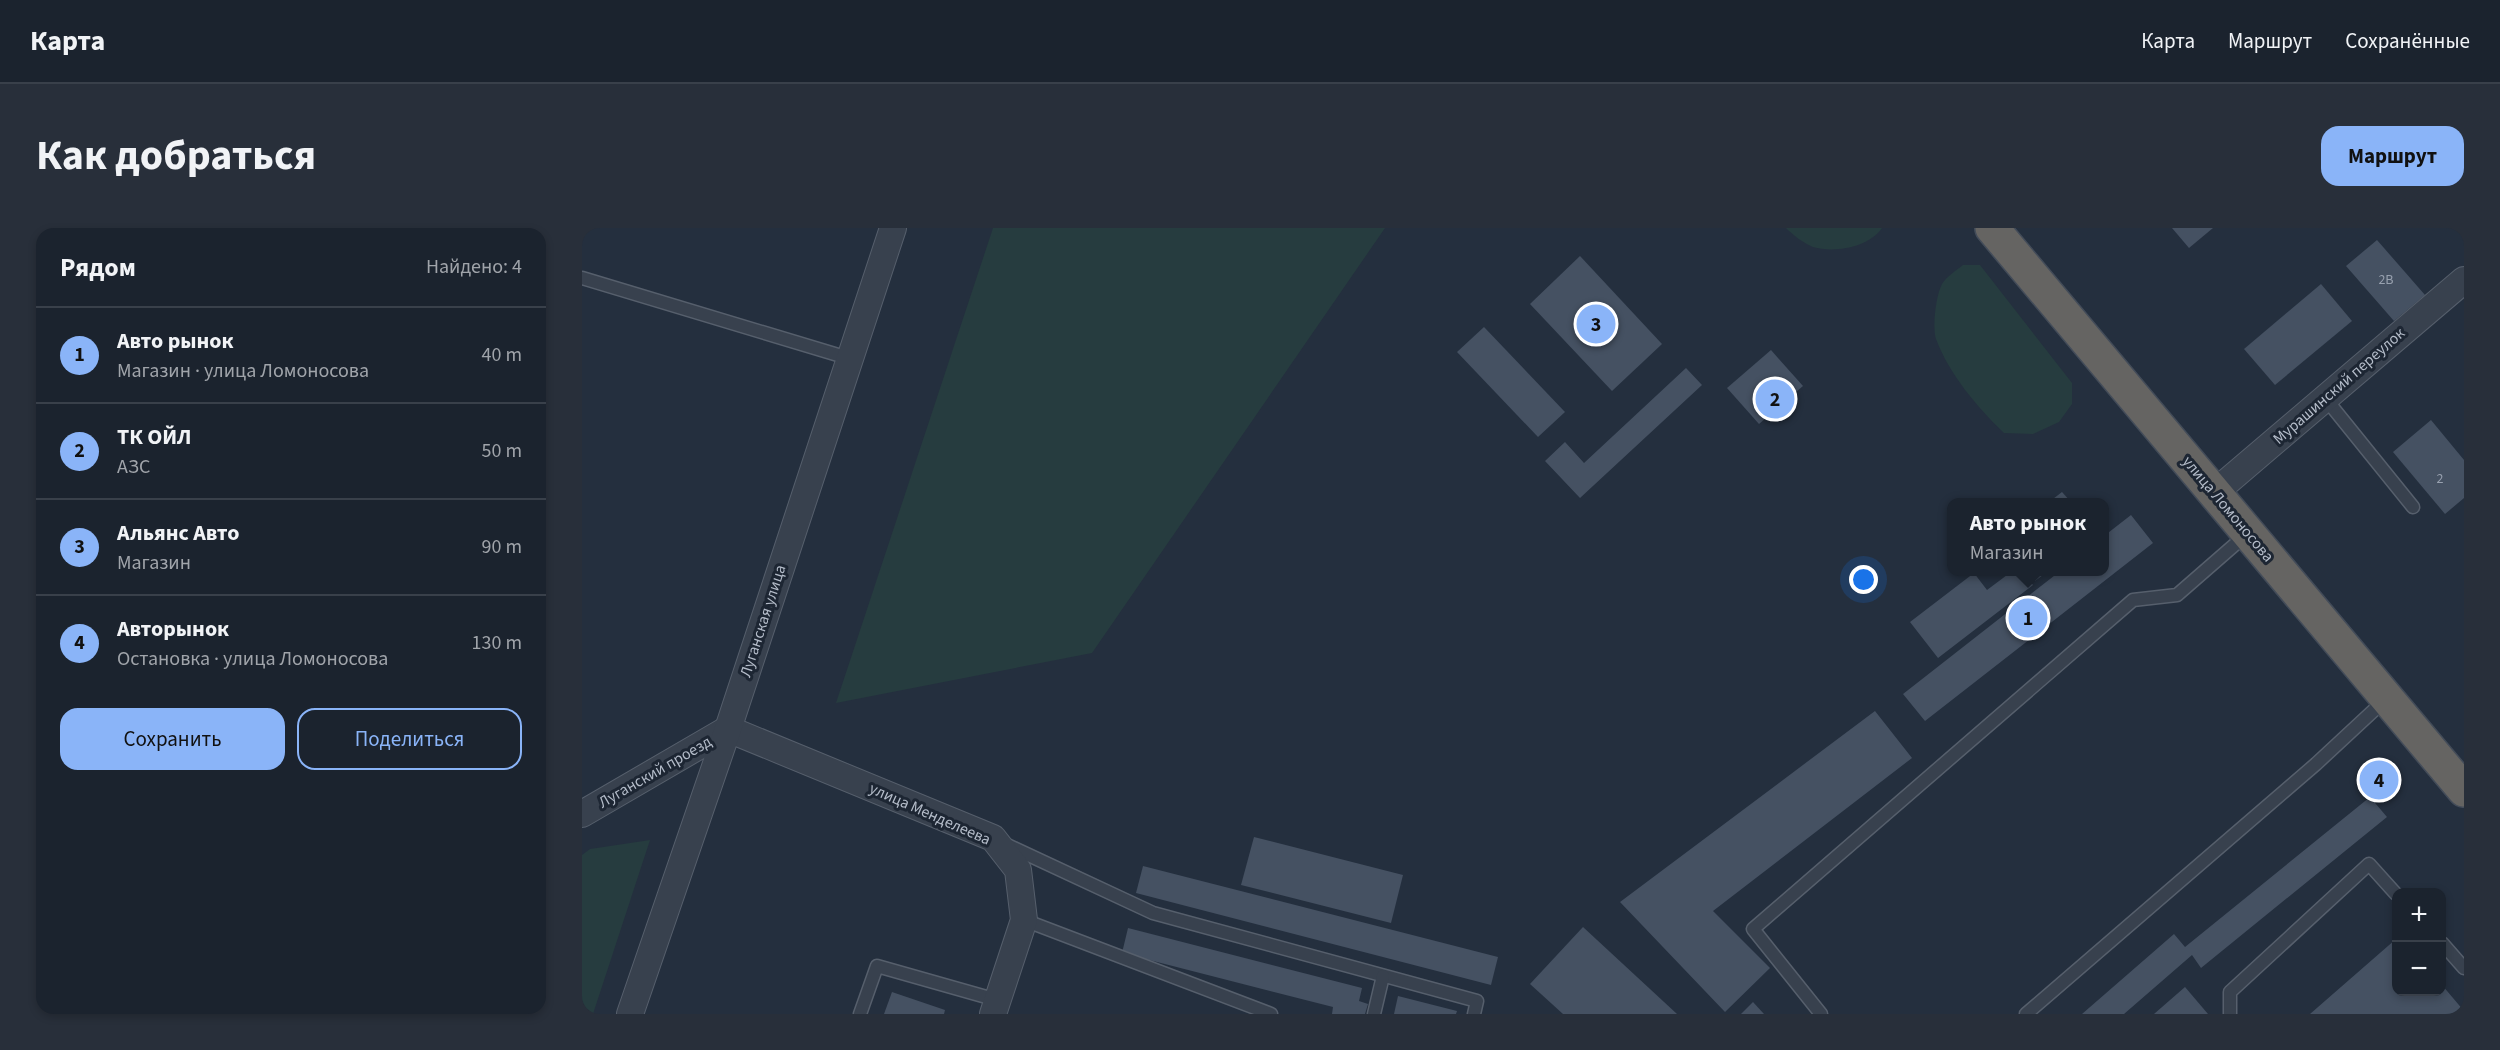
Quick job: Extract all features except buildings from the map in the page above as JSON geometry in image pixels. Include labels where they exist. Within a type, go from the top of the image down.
[{"type":"highway","name":"улица Ломоносова","points":[[1992,228],[2464,790]]},
{"type":"street","name":"Луганская улица","points":[[630,1014],[728,729],[848,358],[893,228]]},
{"type":"street","name":"Мурашинский переулок","points":[[2214,493],[2464,280]]},
{"type":"street","name":"Луганский проезд","points":[[582,814],[728,729]]},
{"type":"street","name":"улица Менделеева","points":[[728,729],[993,838],[1018,870],[1024,920],[995,1007]]},
{"type":"lane","points":[[582,278],[848,358]]},
{"type":"lane","points":[[2325,398],[2412,507]]},
{"type":"lane","points":[[1821,1014],[1753,929],[2133,600],[2177,595],[2248,532]]},
{"type":"lane","points":[[2026,1014],[2316,764],[2387,699]]},
{"type":"lane","points":[[993,838],[1153,913],[1478,1001],[1474,1014]]},
{"type":"lane","points":[[2230,1014],[2230,992],[2369,864],[2392,889]]},
{"type":"lane","points":[[1024,920],[1271,1014]]},
{"type":"lane","points":[[2446,948],[2464,968]]},
{"type":"lane","points":[[860,1014],[877,966],[995,1007]]},
{"type":"lane","points":[[1374,1014],[1383,976]]},
{"type":"green space","points":[[993,228],[1385,228],[1092,653],[836,703]]},
{"type":"green space","points":[[1786,228],[1882,228],[1876,235],[1860,244],[1840,249],[1821,249],[1798,239]]},
{"type":"green space","points":[[1963,265],[1980,265],[2072,383],[2072,404],[2059,422],[2033,434],[2004,433],[1974,401],[1948,365],[1935,334],[1936,303],[1944,281]]},
{"type":"green space","points":[[650,840],[593,1014],[582,1014],[582,855],[590,849]]},
{"type":"place","name":"Альянс Авто","points":[[1596,324]]},
{"type":"place","name":"ТК ОЙЛ","points":[[1775,399]]},
{"type":"place","name":"Авто рынок","points":[[2028,618]]},
{"type":"place","name":"Авторынок","points":[[2379,780]]}]
